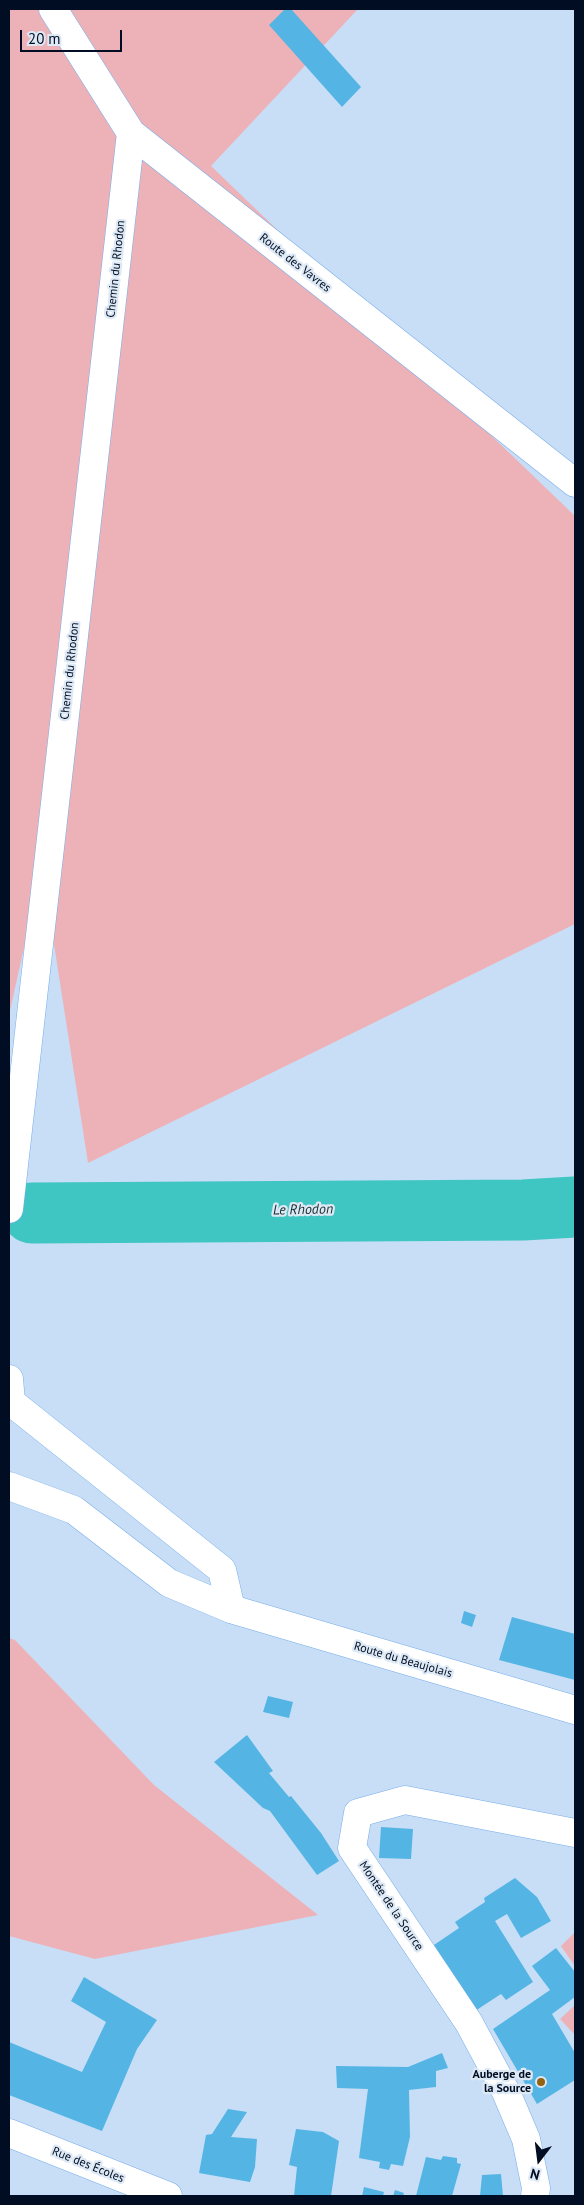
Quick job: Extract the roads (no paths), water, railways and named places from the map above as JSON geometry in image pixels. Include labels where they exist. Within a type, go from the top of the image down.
[{"type":"street","name":"Route des Vavres","points":[[52,9],[131,133],[575,483]]},
{"type":"street","name":"Chemin du Rhodon","points":[[9,1209],[131,133]]},
{"type":"street","points":[[10,1390],[222,1570],[231,1609]]},
{"type":"street","name":"Route du Beaujolais","points":[[9,1486],[74,1510],[169,1583],[231,1609],[575,1710]]},
{"type":"street","name":"Montée de la Source","points":[[535,2196],[536,2188],[526,2139],[506,2092],[469,2023],[352,1848],[358,1813],[405,1800],[575,1833]]},
{"type":"street","name":"Rue des Écoles","points":[[9,2133],[168,2196]]},
{"type":"waterway","name":"Le Rhodon","points":[[32,1213],[523,1210],[575,1207]]},
{"type":"place","name":"Auberge de la Source","points":[[541,2082]]}]
